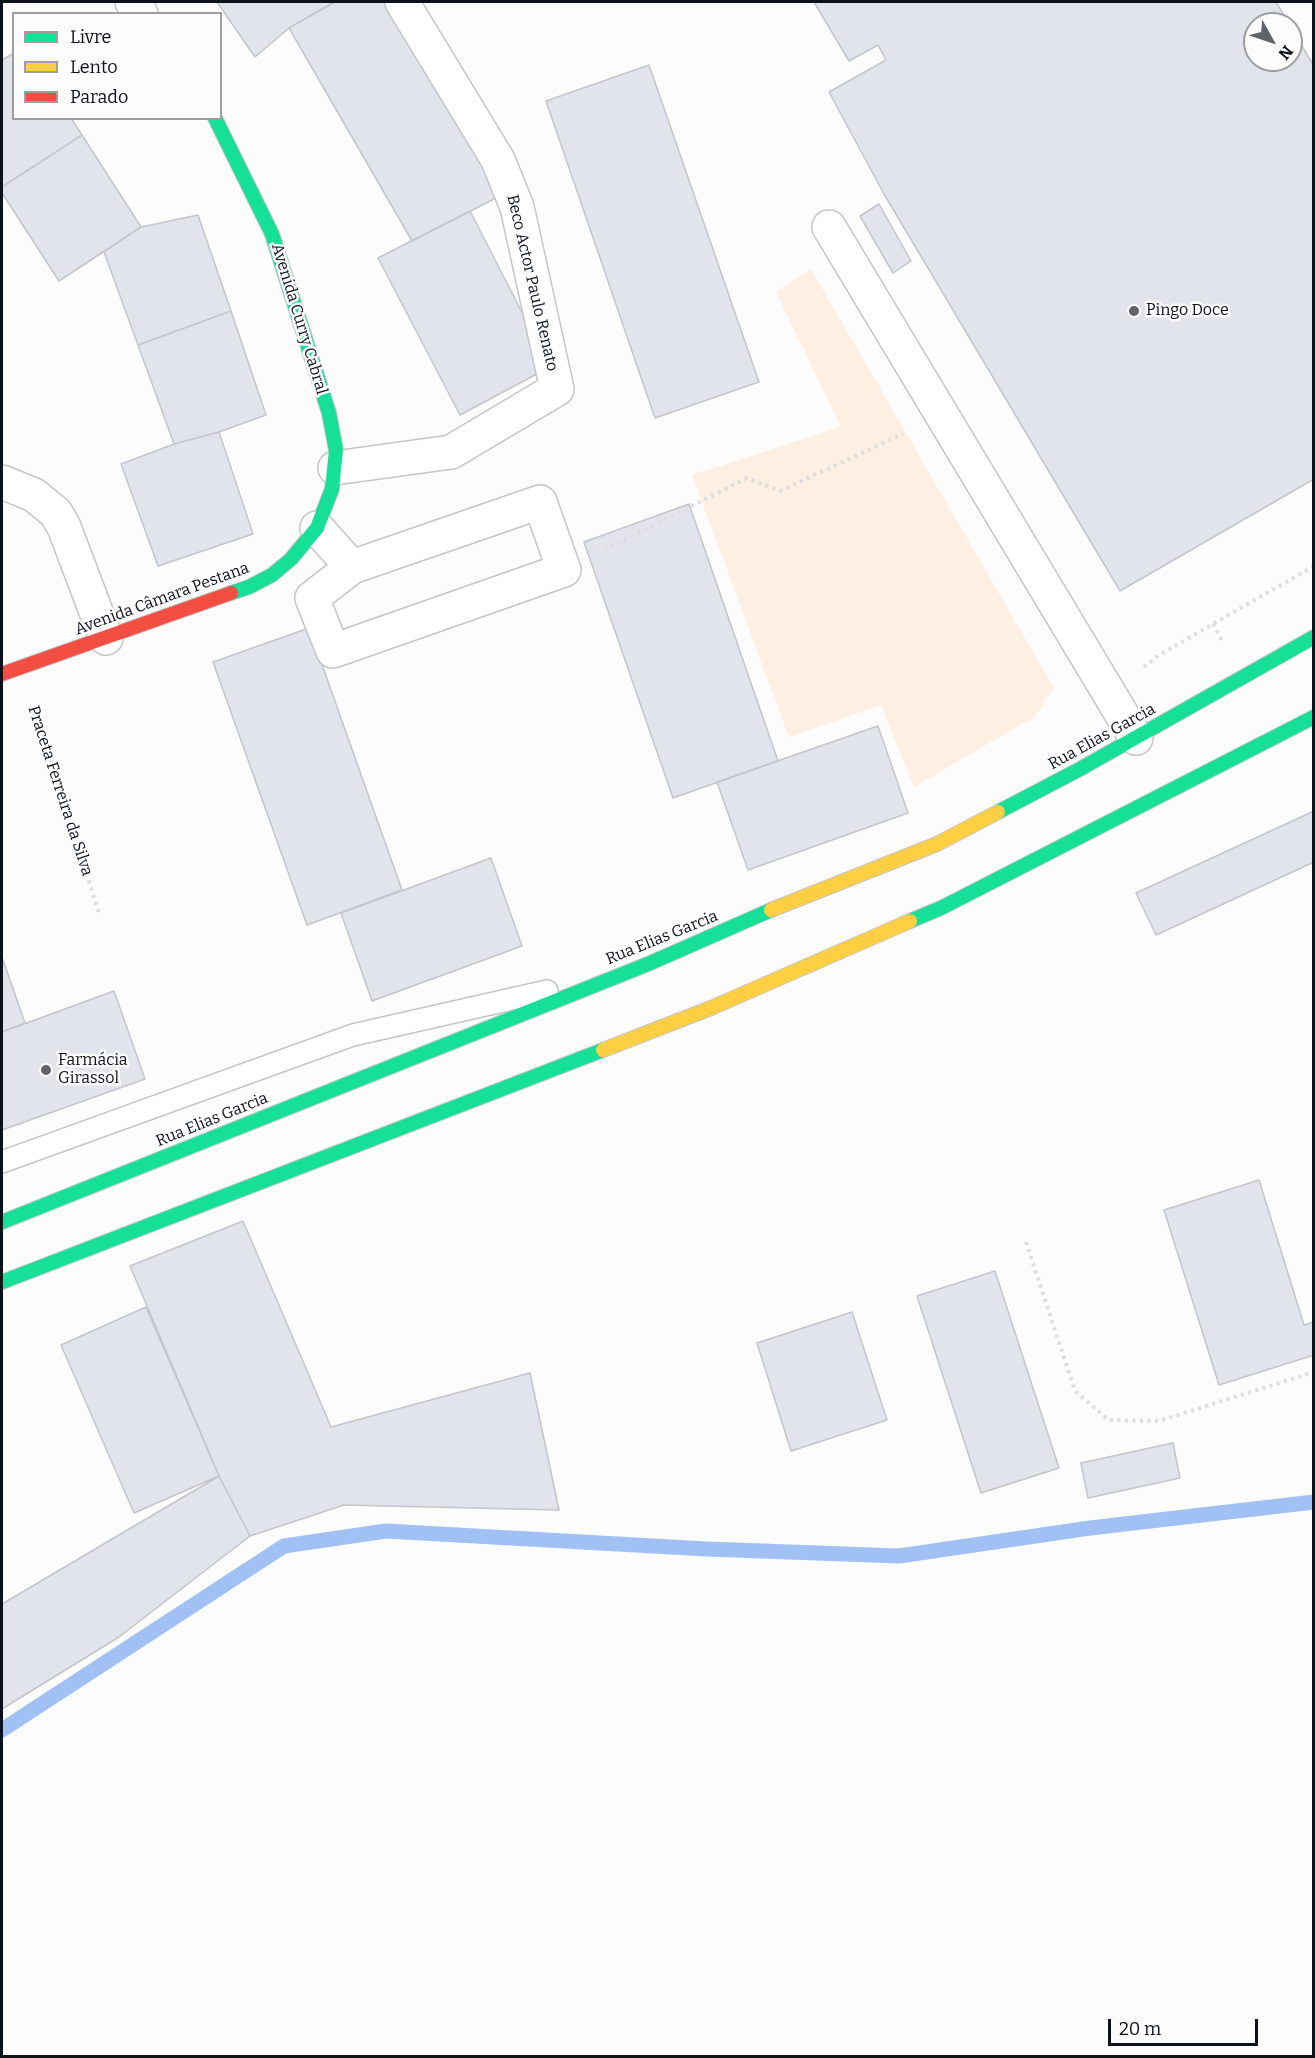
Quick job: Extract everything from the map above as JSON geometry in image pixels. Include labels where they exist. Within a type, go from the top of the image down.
[{"type":"main road","name":"Avenida Curry Cabral","points":[[216,120],[273,234],[329,413],[336,450],[335,468],[332,489],[317,528]]},
{"type":"main road","name":"Avenida Câmara Pestana","points":[[2,674],[249,587],[272,575],[291,559],[317,528]]},
{"type":"main road","name":"Rua Elias Garcia","points":[[2,1222],[612,976],[648,964],[787,903],[937,844],[1136,738],[1314,638]]},
{"type":"main road","points":[[2,1282],[722,1003],[941,909],[1274,740],[1314,717]]},
{"type":"street","name":"Beco Actor Paulo Renato","points":[[335,468],[451,452],[557,389],[517,207],[498,160],[402,2]]},
{"type":"street","points":[[829,227],[1136,738]]},
{"type":"street","points":[[2,482],[34,495],[56,513],[64,527],[106,638]]},
{"type":"street","points":[[540,502],[564,570],[333,651],[312,598],[352,567],[540,502]]},
{"type":"street","points":[[317,528],[352,567]]},
{"type":"lane","points":[[2,1162],[353,1035],[612,976]]},
{"type":"path","points":[[564,570],[747,478],[780,491],[942,416]]},
{"type":"path","points":[[1110,696],[1159,655],[1314,566]]},
{"type":"path","name":"Praceta Ferreira da Silva","points":[[21,668],[99,913]]},
{"type":"path","points":[[1026,1242],[1075,1391],[1109,1420],[1159,1421],[1314,1372]]},
{"type":"shaded area","points":[[811,269],[1054,688],[1034,717],[914,787],[881,705],[789,737],[692,475],[841,427],[776,292]]},
{"type":"building","points":[[217,2],[334,2],[289,28],[255,57]]},
{"type":"building","points":[[335,2],[388,2],[500,196],[412,241],[289,28]]},
{"type":"building","name":"Pingo Doce","points":[[814,2],[1276,2],[1282,12],[1243,12],[1243,72],[1303,72],[1303,48],[1314,66],[1314,479],[1120,591],[884,194],[829,92],[886,60],[878,45],[849,61]]},
{"type":"building","points":[[12,54],[12,120],[72,120],[82,135],[2,187],[2,60]]},
{"type":"building","points":[[649,65],[759,382],[655,418],[546,101]]},
{"type":"building","points":[[82,135],[141,227],[59,281],[2,193],[2,187]]},
{"type":"building","points":[[879,204],[911,261],[893,273],[860,216]]},
{"type":"building","points":[[470,211],[550,367],[460,415],[378,258]]},
{"type":"building","points":[[198,215],[231,311],[138,345],[104,252],[141,227]]},
{"type":"building","points":[[231,311],[266,415],[219,432],[174,444],[138,345]]},
{"type":"building","points":[[219,432],[253,534],[158,566],[121,464],[174,444]]},
{"type":"building","points":[[689,504],[778,761],[673,798],[584,542]]},
{"type":"building","points":[[309,628],[402,890],[307,925],[213,662]]},
{"type":"building","points":[[878,726],[908,813],[748,870],[717,782]]},
{"type":"building","points":[[1314,811],[1314,862],[1156,935],[1136,893]]},
{"type":"building","points":[[491,858],[522,946],[372,1001],[341,913]]},
{"type":"building","points":[[2,957],[25,1023],[2,1032]]},
{"type":"building","points":[[114,991],[145,1079],[2,1130],[2,1032]]},
{"type":"building","points":[[1259,1180],[1304,1325],[1314,1322],[1314,1355],[1219,1385],[1164,1210]]},
{"type":"building","points":[[243,1221],[331,1427],[530,1373],[559,1510],[344,1505],[250,1536],[219,1476],[130,1266]]},
{"type":"building","points":[[995,1271],[1059,1468],[981,1493],[917,1296]]},
{"type":"building","points":[[146,1307],[219,1476],[134,1513],[61,1345]]},
{"type":"building","points":[[852,1312],[887,1420],[791,1451],[757,1343]]},
{"type":"building","points":[[1173,1443],[1180,1478],[1088,1498],[1081,1463]]},
{"type":"building","points":[[219,1476],[250,1536],[119,1637],[2,1709],[2,1604]]},
{"type":"waterway","points":[[2,1730],[284,1546],[386,1531],[707,1549],[899,1556],[1090,1528],[1314,1502]]},
{"type":"traffic: fast","points":[[216,120],[272,234],[329,413],[336,450],[332,489],[317,528],[291,559],[272,575],[231,593]]},
{"type":"traffic: fast","points":[[998,812],[1080,769],[1314,637]]},
{"type":"traffic: fast","points":[[910,921],[941,908],[1314,717]]},
{"type":"traffic: fast","points":[[2,1222],[648,964],[771,910]]},
{"type":"traffic: fast","points":[[2,1282],[603,1050]]},
{"type":"traffic: slow","points":[[771,910],[937,844],[998,812]]},
{"type":"traffic: slow","points":[[603,1050],[711,1008],[910,921]]},
{"type":"traffic: jam","points":[[2,674],[231,593]]},
{"type":"place","name":"Pingo Doce","points":[[1134,311]]},
{"type":"place","name":"Farmácia Girassol","points":[[46,1070]]}]
